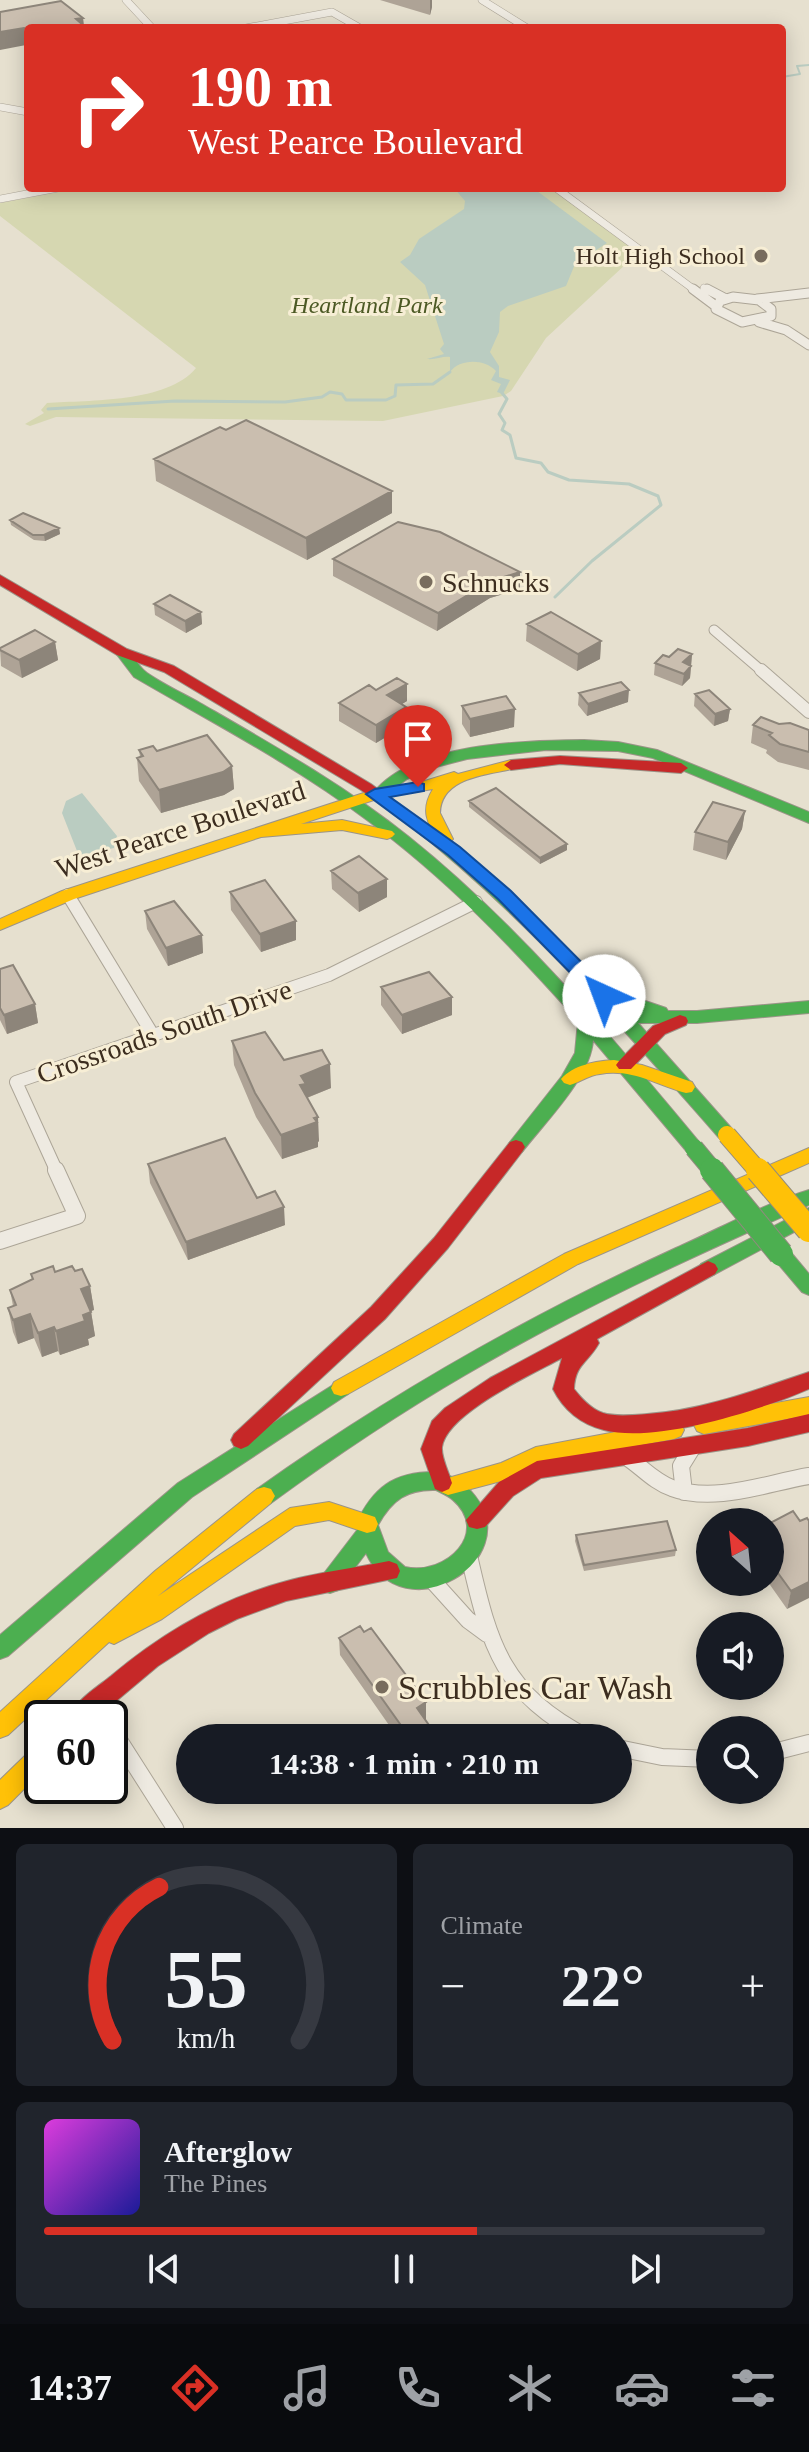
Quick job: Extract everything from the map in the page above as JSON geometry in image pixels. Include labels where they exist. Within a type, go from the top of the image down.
[{"type":"main road","points":[[0,579],[122,652],[169,669],[454,851],[584,974],[809,1230]]},
{"type":"main road","points":[[122,652],[139,674],[331,786],[367,796],[398,837],[476,902],[586,1021],[809,1287]]},
{"type":"main road","name":"West Pearce Boulevard","points":[[367,796],[392,779],[460,756],[636,750],[809,818]]},
{"type":"main road","name":"West Pearce Boulevard","points":[[0,925],[68,895],[367,796],[398,793],[459,776],[469,767],[555,751],[681,768]]},
{"type":"main road","points":[[454,851],[429,814],[432,797],[459,776]]},
{"type":"main road","points":[[259,832],[342,825],[398,837]]},
{"type":"main road","points":[[584,974],[636,1006],[697,1017]]},
{"type":"main road","points":[[623,1017],[697,1017],[809,1007]]},
{"type":"main road","points":[[625,1065],[646,1041],[670,1024],[697,1017]]},
{"type":"main road","points":[[0,1649],[185,1490],[378,1313],[441,1243],[568,1081],[584,1053],[586,1021]]},
{"type":"main road","points":[[568,1081],[601,1065],[625,1065],[686,1087]]},
{"type":"main road","points":[[185,1490],[311,1406],[440,1330],[571,1259],[809,1155]]},
{"type":"main road","points":[[0,1727],[74,1656],[227,1524],[337,1443],[472,1359],[600,1290],[809,1197]]},
{"type":"main road","points":[[74,1656],[154,1612],[290,1517],[311,1508],[339,1510],[368,1528],[375,1556],[389,1571],[403,1578],[431,1579],[459,1569],[470,1560],[479,1538],[477,1520],[471,1507],[445,1484],[430,1461],[430,1450],[442,1423],[568,1346],[809,1215]]},
{"type":"main road","points":[[622,1319],[572,1357],[563,1375],[563,1389],[569,1400],[599,1420],[624,1423],[765,1400],[809,1380]]},
{"type":"main road","points":[[330,1583],[368,1528],[381,1499],[410,1482],[445,1484],[505,1471],[536,1456],[809,1406]]},
{"type":"main road","points":[[477,1520],[506,1489],[537,1470],[809,1423]]},
{"type":"main road","points":[[111,1700],[179,1640],[230,1610],[285,1591],[389,1571]]},
{"type":"main road","points":[[0,1797],[24,1773]]},
{"type":"street","points":[[126,0],[148,24]]},
{"type":"street","points":[[474,0],[512,24]]},
{"type":"street","points":[[482,0],[521,24]]},
{"type":"street","points":[[266,24],[327,12],[341,15],[354,24]]},
{"type":"street","points":[[0,107],[24,111]]},
{"type":"street","points":[[0,199],[37,192]]},
{"type":"street","points":[[561,192],[717,307],[725,318],[786,330],[809,345]]},
{"type":"street","points":[[573,192],[709,291],[726,299],[808,294]]},
{"type":"street","points":[[755,322],[808,294]]},
{"type":"street","points":[[754,298],[809,337]]},
{"type":"street","points":[[717,307],[726,299]]},
{"type":"street","points":[[714,630],[809,712]]},
{"type":"street","points":[[68,895],[153,1035]]},
{"type":"street","name":"Crossroads South Drive","points":[[0,1241],[77,1216],[16,1082],[329,975],[476,902]]},
{"type":"street","points":[[684,1492],[681,1466],[694,1445]]},
{"type":"street","points":[[622,1455],[669,1487],[684,1492],[707,1492],[809,1476]]},
{"type":"street","points":[[470,1560],[487,1634]]},
{"type":"street","points":[[431,1579],[468,1620],[487,1634],[536,1703],[563,1724]]},
{"type":"street","points":[[784,1749],[809,1743]]},
{"type":"street","points":[[632,1751],[662,1757],[696,1758]]},
{"type":"street","points":[[128,1754],[175,1828]]},
{"type":"green space","name":"Heartland Park","points":[[59,192],[556,192],[639,252],[546,338],[511,391],[503,396],[383,421],[56,417],[30,426],[25,424],[44,413],[41,410],[47,403],[147,394],[167,388],[196,368],[0,216],[0,203]]},
{"type":"shaded area","points":[[457,192],[538,192],[607,243],[575,264],[566,286],[508,306],[500,312],[499,332],[490,352],[499,366],[499,377],[510,380],[503,394],[497,392],[501,384],[491,380],[496,371],[485,364],[465,363],[450,372],[450,357],[427,359],[444,354],[440,349],[444,344],[425,285],[400,262],[410,255],[419,239],[464,209],[465,201]]},
{"type":"shaded area","points":[[82,793],[117,836],[114,848],[82,855],[77,851],[62,813],[66,801]]},
{"type":"building","points":[[61,1],[83,18],[76,19],[82,24],[24,24],[24,28],[0,32],[0,12]]},
{"type":"building","points":[[246,420],[392,491],[306,538],[154,459],[220,427],[226,430]]},
{"type":"building","points":[[23,513],[59,528],[44,535],[33,535],[10,520]]},
{"type":"building","name":"Schnucks","points":[[398,522],[440,532],[520,572],[491,581],[438,613],[333,559]]},
{"type":"building","points":[[170,595],[201,612],[185,621],[154,604]]},
{"type":"building","points":[[551,612],[601,641],[578,654],[527,624]]},
{"type":"building","points":[[35,630],[55,642],[19,660],[0,650],[0,648]]},
{"type":"building","points":[[678,649],[692,654],[683,662],[691,666],[684,674],[655,663],[663,655],[669,657]]},
{"type":"building","points":[[397,678],[407,684],[387,695],[406,707],[376,725],[339,703],[369,685],[376,690]]},
{"type":"building","points":[[621,682],[629,690],[588,704],[579,693]]},
{"type":"building","points":[[709,690],[730,709],[715,714],[695,694]]},
{"type":"building","points":[[506,696],[515,709],[470,719],[462,706]]},
{"type":"building","points":[[761,717],[809,730],[809,752],[780,744],[769,735],[772,733],[753,725]]},
{"type":"building","points":[[207,735],[232,766],[223,772],[159,790],[137,758],[143,756],[139,750],[153,746],[157,751]]},
{"type":"building","points":[[496,788],[567,844],[540,858],[469,801]]},
{"type":"building","points":[[713,802],[745,811],[728,842],[695,832]]},
{"type":"building","points":[[359,856],[387,879],[358,893],[331,871]]},
{"type":"building","points":[[265,880],[296,921],[260,934],[230,892]]},
{"type":"building","points":[[174,901],[202,935],[166,948],[145,911]]},
{"type":"building","points":[[13,965],[35,1004],[4,1015],[0,1008],[0,969]]},
{"type":"building","points":[[429,972],[452,997],[402,1015],[381,987]]},
{"type":"building","points":[[265,1032],[284,1060],[322,1050],[330,1064],[301,1076],[306,1084],[300,1085],[318,1117],[314,1118],[317,1122],[281,1135],[255,1093],[232,1041]]},
{"type":"building","points":[[225,1138],[257,1198],[275,1191],[284,1207],[186,1242],[148,1164]]},
{"type":"building","points":[[53,1266],[55,1272],[72,1266],[75,1271],[82,1269],[90,1286],[81,1289],[91,1312],[83,1315],[85,1321],[56,1331],[54,1327],[38,1333],[30,1314],[13,1320],[8,1308],[16,1305],[10,1290],[33,1279],[31,1274]]},
{"type":"building","points":[[793,1511],[800,1521],[807,1518],[809,1521],[809,1582],[791,1591],[784,1581],[784,1516]]},
{"type":"building","points":[[667,1521],[676,1550],[584,1565],[576,1535]]},
{"type":"building","name":"Scrubbles Car Wash","points":[[360,1626],[364,1632],[371,1628],[426,1702],[417,1708],[428,1724],[400,1724],[339,1638]]},
{"type":"waterway","points":[[786,76],[800,74],[797,66],[809,65]]},
{"type":"waterway","points":[[48,409],[175,401],[285,402],[322,397],[330,392],[342,394],[346,400],[386,400],[395,396],[396,385],[433,384],[450,372]]},
{"type":"waterway","points":[[502,393],[507,399],[499,414],[505,423],[502,430],[510,435],[516,458],[541,463],[548,472],[569,480],[629,484],[658,496],[661,505],[592,561],[555,597]]},
{"type":"traffic: fast","points":[[122,652],[139,674],[339,793],[443,873],[556,986],[694,1148]]},
{"type":"traffic: fast","points":[[381,792],[401,776],[431,763],[467,754],[546,745],[618,747],[658,755],[809,818]]},
{"type":"traffic: fast","points":[[412,820],[456,854],[539,929],[727,1135]]},
{"type":"traffic: fast","points":[[584,974],[619,998],[660,1012]]},
{"type":"traffic: fast","points":[[623,1017],[697,1017],[809,1007]]},
{"type":"traffic: fast","points":[[516,1147],[568,1081],[584,1053],[586,1021]]},
{"type":"traffic: fast","points":[[694,1148],[781,1254]]},
{"type":"traffic: fast","points":[[264,1496],[393,1408],[528,1330],[667,1261],[809,1197]]},
{"type":"traffic: fast","points":[[708,1269],[809,1215]]},
{"type":"traffic: fast","points":[[781,1254],[809,1287]]},
{"type":"traffic: fast","points":[[0,1649],[185,1490],[341,1388]]},
{"type":"traffic: fast","points":[[410,1482],[441,1482],[460,1493],[472,1508],[477,1525],[467,1557],[454,1569],[436,1577],[415,1579],[390,1570],[378,1555],[367,1524],[381,1499],[410,1482]]},
{"type":"traffic: fast","points":[[330,1583],[369,1532]]},
{"type":"traffic: slow","points":[[0,925],[68,895],[381,792],[415,789],[511,765]]},
{"type":"traffic: slow","points":[[445,839],[434,821],[433,805],[439,791],[454,777]]},
{"type":"traffic: slow","points":[[259,832],[342,825],[387,834]]},
{"type":"traffic: slow","points":[[570,1079],[599,1067],[614,1066],[657,1075],[686,1087]]},
{"type":"traffic: slow","points":[[727,1135],[809,1230]]},
{"type":"traffic: slow","points":[[341,1388],[571,1259],[809,1155]]},
{"type":"traffic: slow","points":[[704,1425],[809,1406]]},
{"type":"traffic: slow","points":[[448,1486],[505,1471],[536,1456],[674,1430]]},
{"type":"traffic: slow","points":[[0,1727],[163,1578],[264,1496]]},
{"type":"traffic: slow","points":[[114,1634],[154,1612],[290,1517],[329,1511],[367,1524]]},
{"type":"traffic: slow","points":[[0,1797],[24,1773]]},
{"type":"traffic: jam","points":[[0,579],[122,652],[169,669],[366,787],[412,820]]},
{"type":"traffic: jam","points":[[511,765],[560,760],[681,768]]},
{"type":"traffic: jam","points":[[625,1065],[659,1030],[680,1021]]},
{"type":"traffic: jam","points":[[241,1440],[378,1313],[441,1243],[516,1147]]},
{"type":"traffic: jam","points":[[442,1483],[431,1449],[439,1427],[452,1414],[497,1384],[708,1269]]},
{"type":"traffic: jam","points":[[589,1343],[568,1365],[563,1389],[583,1412],[611,1423],[657,1422],[712,1412],[766,1397],[809,1380]]},
{"type":"traffic: jam","points":[[477,1520],[506,1489],[537,1470],[748,1437],[809,1423]]},
{"type":"traffic: jam","points":[[100,1700],[175,1641],[229,1612],[286,1591],[389,1571]]},
{"type":"place","name":"Holt High School","points":[[761,256]]},
{"type":"place","name":"Schnucks","points":[[426,582]]},
{"type":"place","name":"Scrubbles Car Wash","points":[[382,1687]]},
{"type":"route","points":[[418,787],[398,793],[375,794],[454,851],[505,895],[604,996]]}]
